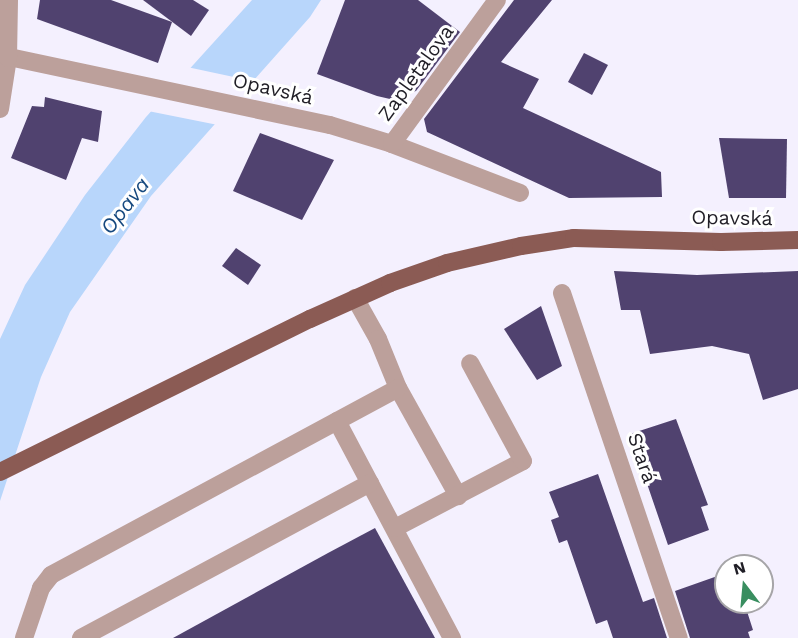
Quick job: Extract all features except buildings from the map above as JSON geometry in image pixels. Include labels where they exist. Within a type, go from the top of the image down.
[{"type":"main road","name":"Opavská","points":[[0,472],[355,298],[447,263],[559,239],[591,237],[721,242],[798,240]]},
{"type":"street","points":[[0,109],[9,0]]},
{"type":"street","name":"Zapletalova","points":[[392,144],[497,0]]},
{"type":"street","name":"Opavská","points":[[4,56],[330,124],[392,144],[520,193]]},
{"type":"street","name":"Stará","points":[[562,293],[679,638]]},
{"type":"street","points":[[355,298],[378,339],[398,388],[458,496]]},
{"type":"street","points":[[395,528],[523,461],[470,363]]},
{"type":"street","points":[[24,638],[41,588],[51,575],[398,388]]},
{"type":"street","points":[[337,421],[452,638]]},
{"type":"street","points":[[81,638],[370,483]]},
{"type":"water","name":"Opava","points":[[252,0],[321,0],[310,17],[151,196],[70,312],[41,377],[0,501],[0,339],[25,285],[85,195],[146,117]]},
{"type":"pier","points":[[187,67],[257,82],[218,125],[148,111]]}]
